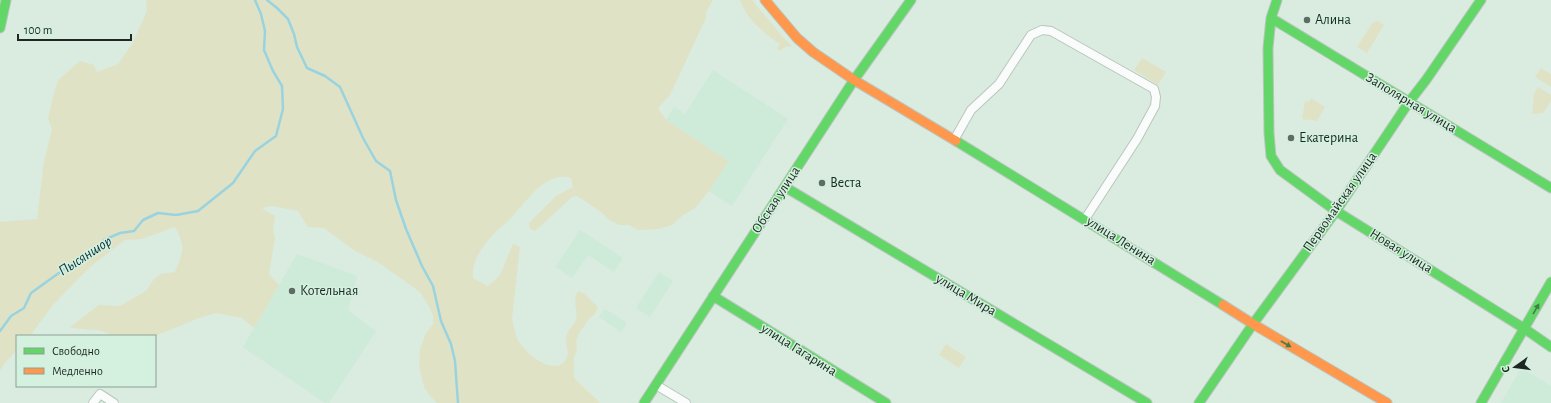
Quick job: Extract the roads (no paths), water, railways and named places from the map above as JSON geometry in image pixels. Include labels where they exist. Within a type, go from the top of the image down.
[{"type":"street","points":[[0,28],[6,0]]},
{"type":"street","name":"улица Ленина","points":[[765,0],[783,23],[812,52],[854,80],[1085,219],[1253,324],[1387,403]]},
{"type":"street","name":"Обская улица","points":[[644,403],[854,80],[912,0]]},
{"type":"street","points":[[1271,18],[1277,0]]},
{"type":"street","name":"Первомайская улица","points":[[1199,403],[1253,324],[1336,211],[1409,102],[1426,80],[1481,0]]},
{"type":"street","name":"Заполярная улица","points":[[1271,18],[1551,188]]},
{"type":"street","name":"Новая улица","points":[[1271,18],[1268,67],[1269,140],[1271,156],[1280,170],[1336,211],[1551,347]]},
{"type":"street","points":[[954,140],[971,110],[999,84],[1028,39],[1037,31],[1051,31],[1154,89],[1156,106],[1137,139],[1085,219]]},
{"type":"street","name":"улица Мира","points":[[785,187],[1148,403]]},
{"type":"street","points":[[1481,403],[1551,282]]},
{"type":"street","name":"улица Гагарина","points":[[713,296],[886,403]]},
{"type":"street","points":[[656,385],[686,403]]},
{"type":"street","points":[[93,403],[100,394],[114,403]]},
{"type":"waterway","name":"Пысяншор","points":[[0,331],[11,316],[24,308],[31,293],[77,260],[92,253],[104,240],[120,233],[134,231],[143,220],[158,213],[176,215],[198,211],[233,183],[255,151],[276,136],[283,109],[282,86],[273,71],[264,50],[265,31],[261,14],[255,0]]},
{"type":"waterway","points":[[267,0],[288,19],[297,47],[307,68],[325,76],[340,87],[363,138],[376,161],[390,171],[396,200],[406,229],[422,266],[433,286],[441,321],[451,344],[455,361],[458,403]]},
{"type":"place","name":"Алина","points":[[1307,20]]},
{"type":"place","name":"Екатерина","points":[[1291,138]]},
{"type":"place","name":"Веста","points":[[822,183]]},
{"type":"place","name":"Котельная","points":[[292,291]]}]
